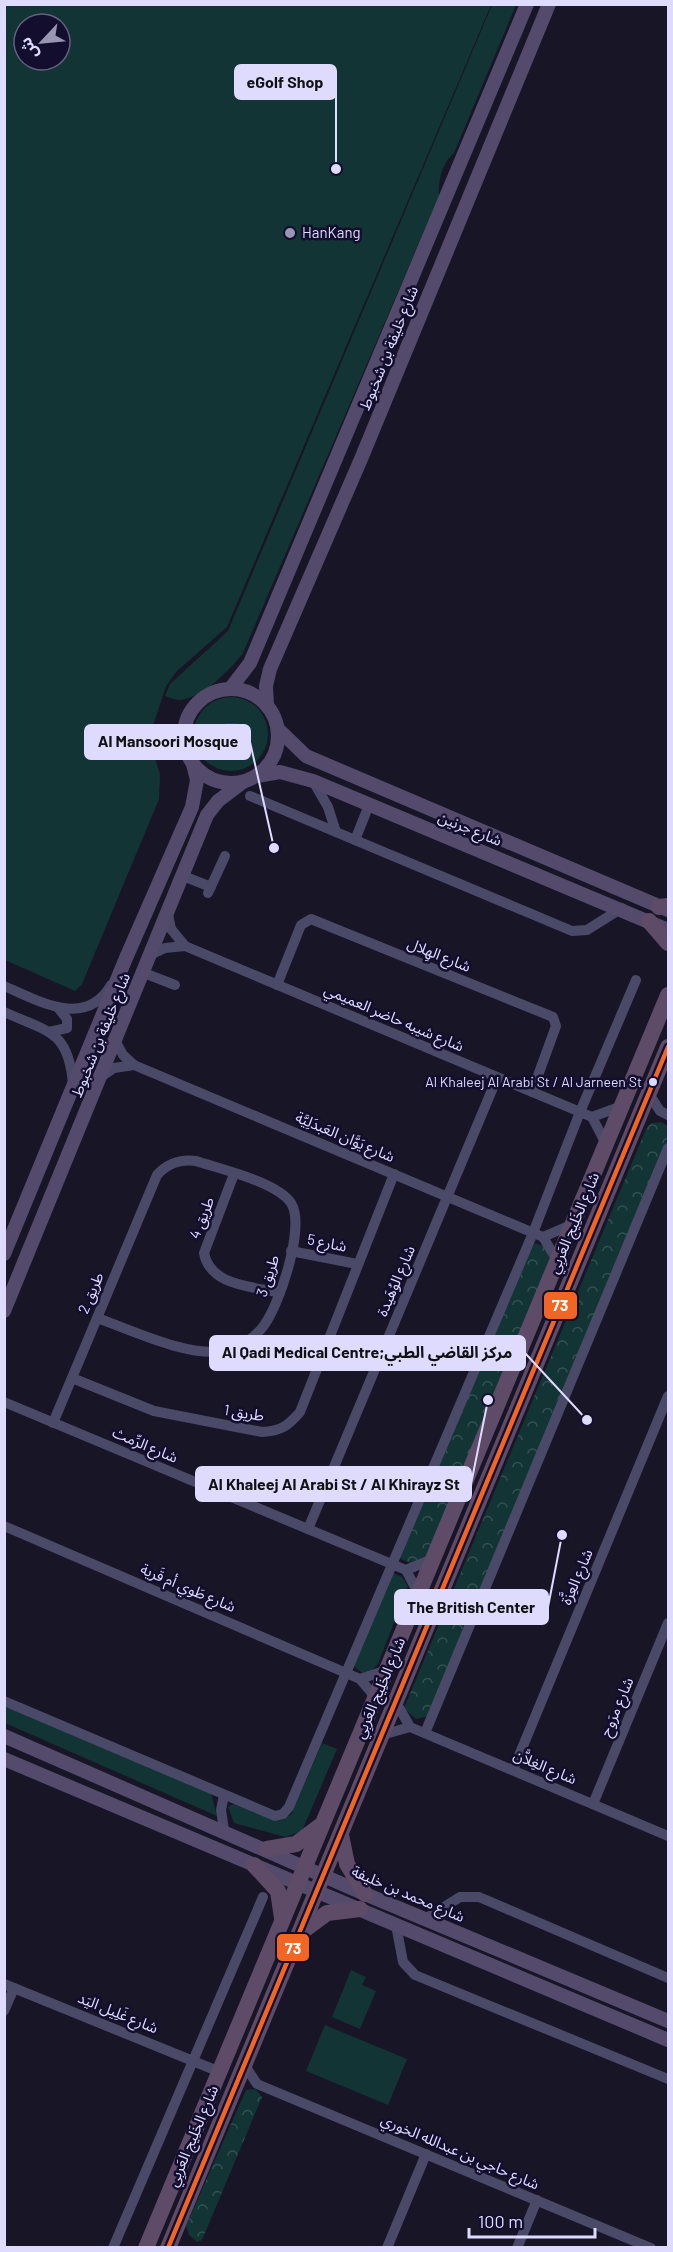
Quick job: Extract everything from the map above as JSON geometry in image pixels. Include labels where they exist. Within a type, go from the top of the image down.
[{"type":"highway","points":[[649,921],[669,943]]},
{"type":"highway","name":"شارع الخَلِيج العَربِي","points":[[146,2247],[669,995]]},
{"type":"highway","name":"شارع الخَلِيج العَربِي","points":[[168,2247],[669,1047]]},
{"type":"highway","points":[[267,1849],[296,1844],[312,1834],[325,1820]]},
{"type":"highway","points":[[299,1933],[327,1913],[362,1901],[347,1864],[341,1834]]},
{"type":"highway","points":[[254,1865],[278,1892],[282,1922]]},
{"type":"main road","name":"شارع خليفة بن شخبوط","points":[[230,689],[250,663],[526,4]]},
{"type":"main road","name":"شارع خليفة بن شخبوط","points":[[267,705],[266,686],[270,669],[361,459],[549,4]]},
{"type":"main road","points":[[230,689],[250,694],[267,705],[278,729],[274,756],[257,776],[243,782],[216,781],[193,764],[186,750],[184,735],[187,720],[194,707],[204,698],[230,689]]},
{"type":"main road","name":"شارع جرنين","points":[[278,729],[306,756],[666,907]]},
{"type":"main road","name":"شارع خليفة بن شخبوط","points":[[4,1254],[126,958],[192,807],[197,780],[193,764]]},
{"type":"main road","name":"شارع جرنين","points":[[257,776],[280,772],[313,781],[669,930]]},
{"type":"main road","name":"شارع خليفة بن شخبوط","points":[[4,1311],[207,815],[218,801],[243,782]]},
{"type":"main road","name":"شارع محمد بن خليفة","points":[[4,1736],[267,1849],[302,1875]]},
{"type":"main road","name":"شارع محمد بن خليفة","points":[[4,1759],[254,1865],[302,1875],[362,1901],[425,1918],[669,2021]]},
{"type":"main road","name":"شارع محمد بن خليفة","points":[[362,1901],[396,1924],[669,2040]]},
{"type":"street","points":[[313,781],[328,807],[336,832]]},
{"type":"street","points":[[250,796],[572,932],[587,930],[622,909]]},
{"type":"street","points":[[355,840],[369,805]]},
{"type":"street","points":[[316,823],[326,814],[328,807]]},
{"type":"street","points":[[183,876],[210,890],[225,856]]},
{"type":"street","points":[[168,914],[171,929],[185,946]]},
{"type":"street","name":"شارع الهِلال","points":[[276,985],[301,925],[311,919],[553,1017],[556,1026],[532,1092]]},
{"type":"street","points":[[152,954],[165,948],[185,946]]},
{"type":"street","name":"شارع شيبه حاضر العميمي","points":[[185,946],[592,1117]]},
{"type":"street","points":[[4,986],[59,1009],[82,1008],[100,999],[126,958]]},
{"type":"street","points":[[144,973],[175,985]]},
{"type":"street","points":[[4,1701],[275,1816],[283,1814],[289,1807],[391,1564],[538,1235],[580,1112],[636,980]]},
{"type":"street","points":[[49,1032],[67,1028],[67,1019],[59,1009]]},
{"type":"street","points":[[4,1012],[49,1032],[67,1048],[74,1087]]},
{"type":"street","name":"شارع يَوَّان العَبدَلِيَّة","points":[[116,1042],[123,1055],[134,1065],[538,1235]]},
{"type":"street","points":[[101,1077],[114,1068],[134,1065]]},
{"type":"street","name":"شارع الوُهَيدة","points":[[308,1529],[497,1078]]},
{"type":"street","points":[[639,1119],[664,1113],[649,1094]]},
{"type":"street","points":[[607,1145],[592,1117],[623,1105]]},
{"type":"street","points":[[425,1733],[669,1148]]},
{"type":"street","name":"طريق 3","points":[[97,1318],[177,1346],[224,1351],[239,1346],[263,1328],[280,1293],[295,1229],[295,1212],[291,1203],[271,1187],[196,1161],[185,1160],[164,1167],[157,1175]]},
{"type":"street","name":"طريق 4","points":[[234,1174],[204,1253],[207,1264],[214,1274],[233,1282],[280,1293]]},
{"type":"street","name":"طريق 1","points":[[72,1378],[154,1411],[262,1432],[287,1427],[300,1412],[394,1174]]},
{"type":"street","name":"طريق 2","points":[[53,1423],[157,1175]]},
{"type":"street","points":[[538,1235],[573,1224]]},
{"type":"street","points":[[538,1235],[558,1262]]},
{"type":"street","name":"شارع 5","points":[[291,1251],[357,1264]]},
{"type":"street","name":"شارع العِزَّة","points":[[513,1770],[669,1396]]},
{"type":"street","name":"شارع الرِّمث","points":[[4,1402],[406,1570]]},
{"type":"street","name":"شارع طَوي أم قَرية","points":[[4,1526],[345,1672],[360,1679],[376,1698]]},
{"type":"street","points":[[419,1595],[406,1570],[434,1558]]},
{"type":"street","name":"شارع مرَوح","points":[[593,1804],[669,1623]]},
{"type":"street","points":[[360,1679],[387,1670]]},
{"type":"street","points":[[382,1735],[410,1727],[396,1702]]},
{"type":"street","name":"شارع الغِلاَّن","points":[[410,1727],[593,1804],[667,1831]]},
{"type":"street","points":[[224,1795],[221,1810],[224,1830]]},
{"type":"street","points":[[113,2247],[191,2059],[263,1897]]},
{"type":"street","points":[[425,1918],[460,1897],[480,1897],[669,1978]]},
{"type":"street","points":[[396,1924],[403,1962],[415,1975],[669,2079]]},
{"type":"street","points":[[4,2011],[9,1986]]},
{"type":"street","name":"شارع غَلِيل اليَد","points":[[9,1986],[220,2072]]},
{"type":"street","points":[[234,2090],[257,2084],[244,2064]]},
{"type":"street","name":"شارع حاجي بن عبدالله الخوري","points":[[257,2084],[651,2247]]},
{"type":"street","points":[[387,2247],[426,2154]]},
{"type":"street","points":[[517,2247],[537,2200]]},
{"type":"green space","points":[[4,5],[491,5],[227,627],[177,671],[166,686],[151,732],[151,746],[160,774],[159,799],[82,984],[75,991],[5,960]]},
{"type":"green space","points":[[492,5],[516,5],[454,153],[444,167],[440,178],[439,196],[243,653],[223,675],[197,694],[179,700],[165,696],[170,684],[228,631]]},
{"type":"green space","points":[[231,697],[245,700],[257,708],[265,720],[268,734],[265,748],[257,760],[245,768],[231,771],[217,768],[205,760],[197,748],[194,734],[197,720],[205,708],[217,700]]},
{"type":"green space","points":[[661,1122],[668,1126],[668,1144],[433,1715],[416,1719],[404,1708],[646,1129],[651,1123]]},
{"type":"green space","points":[[534,1243],[546,1247],[551,1262],[426,1557],[415,1565],[401,1559],[400,1551]]},
{"type":"green space","points":[[393,1573],[402,1577],[408,1586],[378,1664],[370,1672],[362,1673],[353,1665]]},
{"type":"green space","points":[[4,1706],[211,1793],[217,1816],[5,1723]]},
{"type":"green space","points":[[322,1743],[337,1749],[302,1831],[285,1837],[234,1823],[228,1807],[235,1803],[278,1820],[291,1815]]},
{"type":"green space","points":[[351,1970],[366,1977],[362,1985],[376,1991],[360,2029],[332,2017]]},
{"type":"green space","points":[[325,2025],[407,2059],[388,2105],[306,2071]]},
{"type":"green space","points":[[255,2089],[262,2097],[202,2240],[197,2242],[189,2235],[186,2226],[246,2090]]},
{"type":"water","points":[[231,722],[240,725],[243,734],[240,743],[231,746],[222,743],[219,734],[222,725]]},
{"type":"transit line","name":"73","points":[[168,2248],[668,1047]]},
{"type":"place","name":"eGolf Shop","points":[[336,169]]},
{"type":"place","name":"HanKang","points":[[290,233]]},
{"type":"place","name":"Al Mansoori Mosque","points":[[274,848]]},
{"type":"place","name":"Al Khaleej Al Arabi St / Al Jarneen St","points":[[653,1082]]},
{"type":"place","name":"Al Khaleej Al Arabi St / Al Khirayz St","points":[[488,1400]]},
{"type":"place","name":"Al Qadi Medical Centre;مركز القاضي الطبي","points":[[587,1420]]},
{"type":"place","name":"The British Center","points":[[562,1535]]}]
